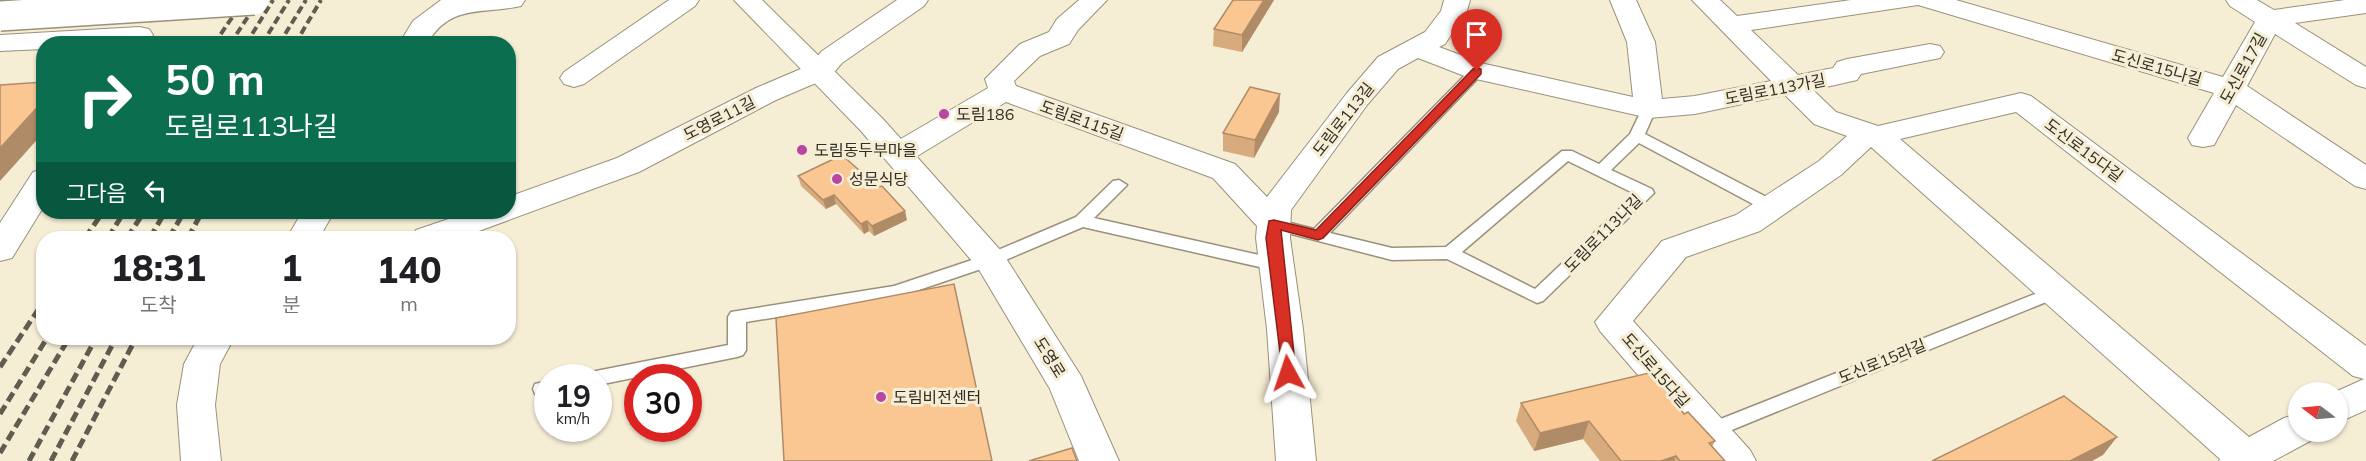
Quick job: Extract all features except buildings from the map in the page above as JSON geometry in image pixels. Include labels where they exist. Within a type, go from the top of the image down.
[{"type":"street","points":[[0,16],[254,0]]},
{"type":"street","points":[[418,36],[423,27],[452,3],[512,0]]},
{"type":"street","points":[[574,78],[686,0]]},
{"type":"street","name":"도영로","points":[[747,0],[820,71],[898,154],[990,260],[1068,386],[1099,461]]},
{"type":"street","name":"도영로11길","points":[[516,206],[628,165],[766,94],[820,71],[832,57],[915,0]]},
{"type":"street","points":[[898,154],[1003,91],[999,79],[1030,50],[1059,38],[1067,25],[1094,0]]},
{"type":"street","name":"도림로113길","points":[[1296,461],[1273,238],[1275,208],[1357,99],[1388,63],[1436,38],[1454,11],[1457,0]]},
{"type":"street","points":[[1623,0],[1641,42],[1649,109]]},
{"type":"street","points":[[1705,0],[1825,118],[1877,136],[2242,459],[2288,434]]},
{"type":"street","points":[[1730,25],[1908,0]]},
{"type":"street","name":"도신로15나길","points":[[1927,0],[1967,6],[2231,89],[2366,179]]},
{"type":"street","points":[[2239,0],[2366,79]]},
{"type":"street","points":[[138,36],[159,1]]},
{"type":"street","name":"도신로17길","points":[[2203,138],[2271,19],[2366,5]]},
{"type":"street","points":[[0,43],[36,42]]},
{"type":"street","name":"도림로113가길","points":[[1416,48],[1477,71],[1649,109],[1695,105],[1792,86],[1847,74],[1847,68],[1930,52]]},
{"type":"street","name":"도림로115길","points":[[1003,91],[1224,171],[1274,224]]},
{"type":"street","name":"도신로15다길","points":[[1736,461],[1613,322],[1674,249],[1748,223],[1830,168],[1862,139],[2021,102],[2366,366]]},
{"type":"street","points":[[1,246],[36,191]]},
{"type":"street","points":[[448,231],[481,219]]},
{"type":"street","points":[[201,461],[196,405],[202,364],[212,345]]},
{"type":"street","points":[[2348,402],[2366,393]]},
{"type":"lane","points":[[1318,235],[1477,71]]},
{"type":"lane","points":[[1601,171],[1637,136],[1649,109]]},
{"type":"lane","points":[[1637,136],[1772,207]]},
{"type":"lane","name":"도림로113나길","points":[[1274,224],[1392,254],[1450,253],[1537,297],[1646,193],[1567,154],[1450,253]]},
{"type":"lane","points":[[612,375],[737,350],[737,317],[895,292],[990,260],[1082,221],[1119,185]]},
{"type":"lane","points":[[1082,221],[1276,265]]},
{"type":"lane","name":"도신로15라길","points":[[1710,430],[2055,292]]},
{"type":"railway","points":[[219,36],[244,0]]},
{"type":"railway","points":[[235,36],[259,0]]},
{"type":"railway","points":[[251,36],[273,0]]},
{"type":"railway","points":[[267,36],[289,0]]},
{"type":"railway","points":[[284,36],[306,0]]},
{"type":"railway","points":[[300,36],[321,0]]},
{"type":"railway","points":[[90,231],[98,219]]},
{"type":"railway","points":[[112,231],[120,219]]},
{"type":"railway","points":[[132,231],[139,219]]},
{"type":"railway","points":[[154,231],[161,219]]},
{"type":"railway","points":[[173,231],[180,219]]},
{"type":"railway","points":[[192,231],[198,219]]},
{"type":"railway","points":[[0,367],[36,313]]},
{"type":"railway","points":[[0,414],[43,345]]},
{"type":"railway","points":[[0,453],[65,345]]},
{"type":"railway","points":[[29,461],[92,345]]},
{"type":"railway","points":[[51,461],[112,345]]},
{"type":"railway","points":[[72,461],[132,345]]},
{"type":"place","name":"도림186","points":[[944,114]]},
{"type":"place","name":"도림동두부마을","points":[[802,150]]},
{"type":"place","name":"성문식당","points":[[837,179]]},
{"type":"place","name":"도림비전센터","points":[[881,397]]},
{"type":"route","points":[[1288,373],[1273,238],[1274,224],[1318,235],[1477,71]]}]
